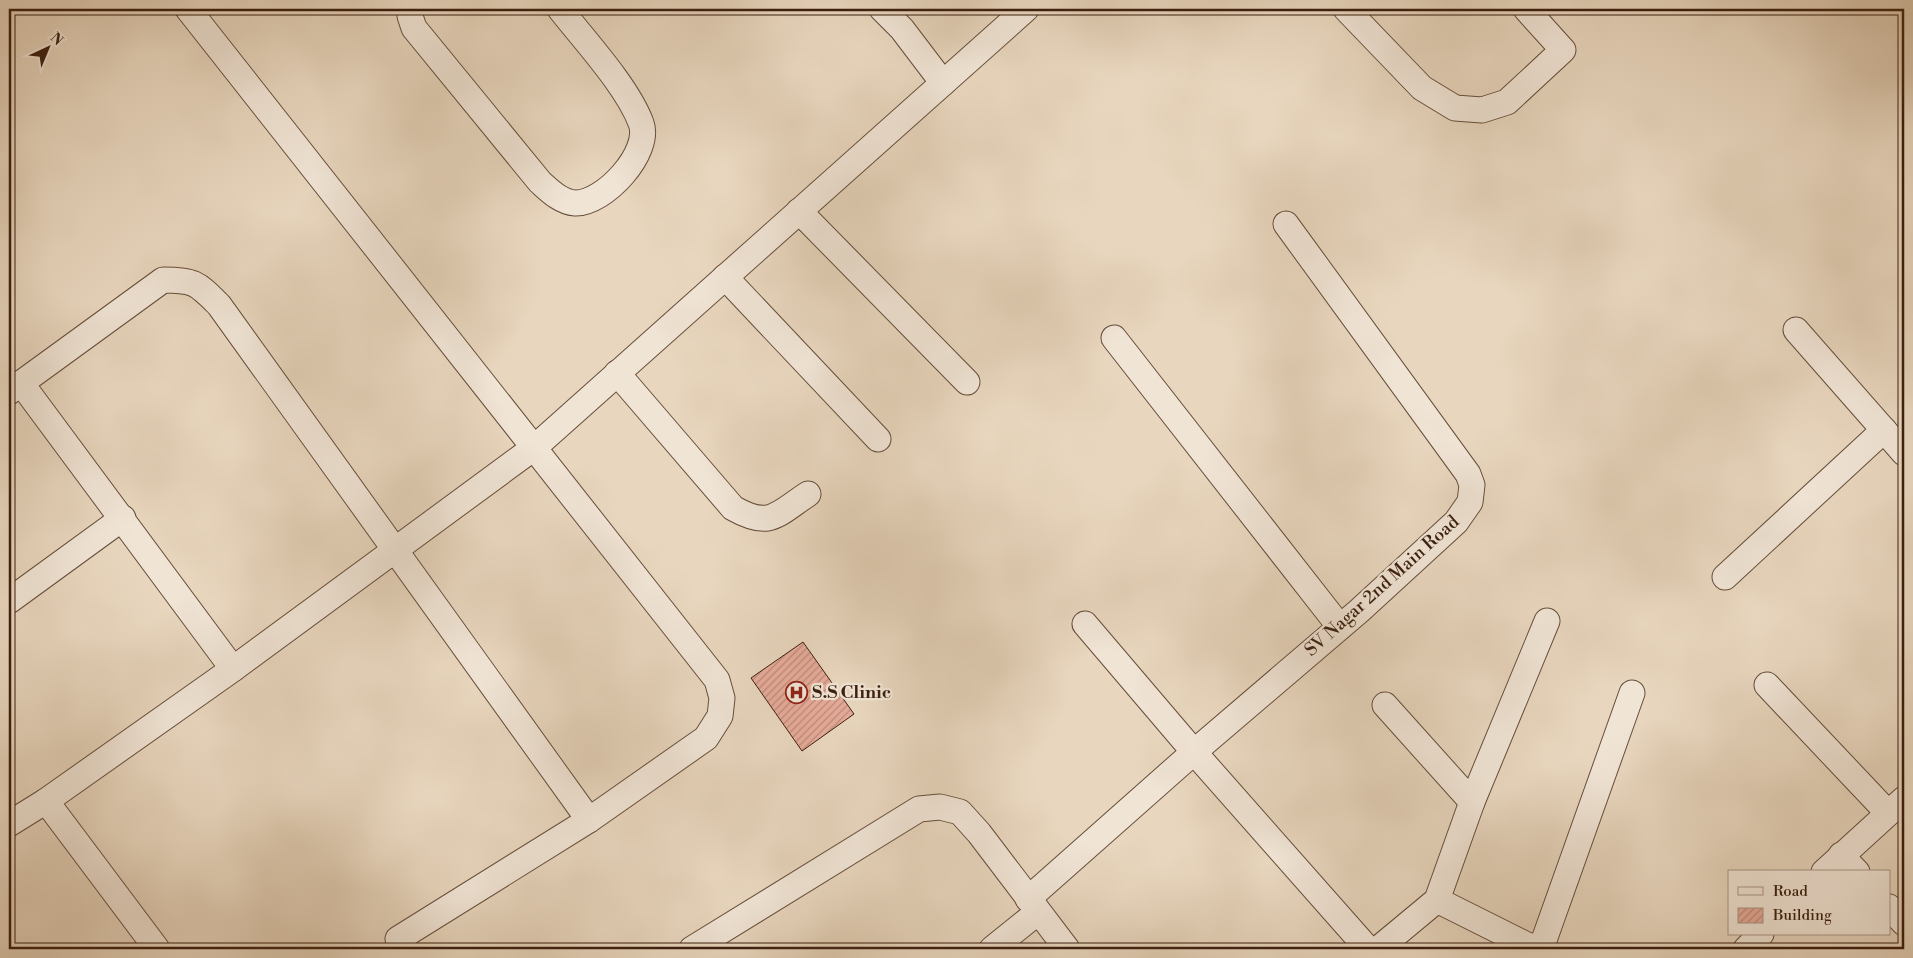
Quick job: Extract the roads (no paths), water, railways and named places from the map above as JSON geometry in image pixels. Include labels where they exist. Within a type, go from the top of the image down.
[{"type":"street","points":[[188,9],[717,680],[722,698],[720,716],[706,738],[589,820],[398,939],[406,949]]},
{"type":"street","points":[[411,9],[410,16],[414,28],[540,182],[558,198],[575,203],[591,201],[606,192],[627,170],[641,149],[642,125],[623,90],[560,9]]},
{"type":"street","points":[[882,9],[902,29],[943,83]]},
{"type":"street","points":[[9,824],[46,801],[234,669],[534,447],[1026,9]]},
{"type":"street","points":[[1346,9],[1422,88],[1455,108],[1482,110],[1507,102],[1563,50],[1526,9]]},
{"type":"street","points":[[799,211],[967,382]]},
{"type":"street","name":"SV Nagar 2nd Main Road","points":[[992,949],[1033,905],[1194,752],[1340,627],[1456,522],[1470,502],[1472,486],[1468,474],[1286,224]]},
{"type":"street","points":[[726,277],[878,439]]},
{"type":"street","points":[[234,669],[122,518],[15,388],[163,280],[182,280],[200,286],[219,306],[589,820]]},
{"type":"street","points":[[1796,330],[1904,453]]},
{"type":"street","points":[[1114,338],[1340,627]]},
{"type":"street","points":[[617,373],[732,508],[749,517],[769,520],[808,494]]},
{"type":"street","points":[[1725,577],[1884,430]]},
{"type":"street","points":[[9,601],[122,518]]},
{"type":"street","points":[[1378,949],[1437,900],[1472,802],[1547,621]]},
{"type":"street","points":[[1085,624],[1194,752],[1368,949]]},
{"type":"street","points":[[1768,685],[1896,806],[1841,866]]},
{"type":"street","points":[[1437,900],[1532,947],[1543,942],[1632,693]]},
{"type":"street","points":[[1385,705],[1472,802]]},
{"type":"street","points":[[46,801],[157,949]]},
{"type":"street","points":[[692,949],[919,809],[940,807],[960,812],[979,833],[1067,949]]},
{"type":"street","points":[[1890,908],[1904,923]]},
{"type":"street","points":[[1746,949],[1760,936]]},
{"type":"place","name":"S.S Clinic","points":[[796,692]]}]
